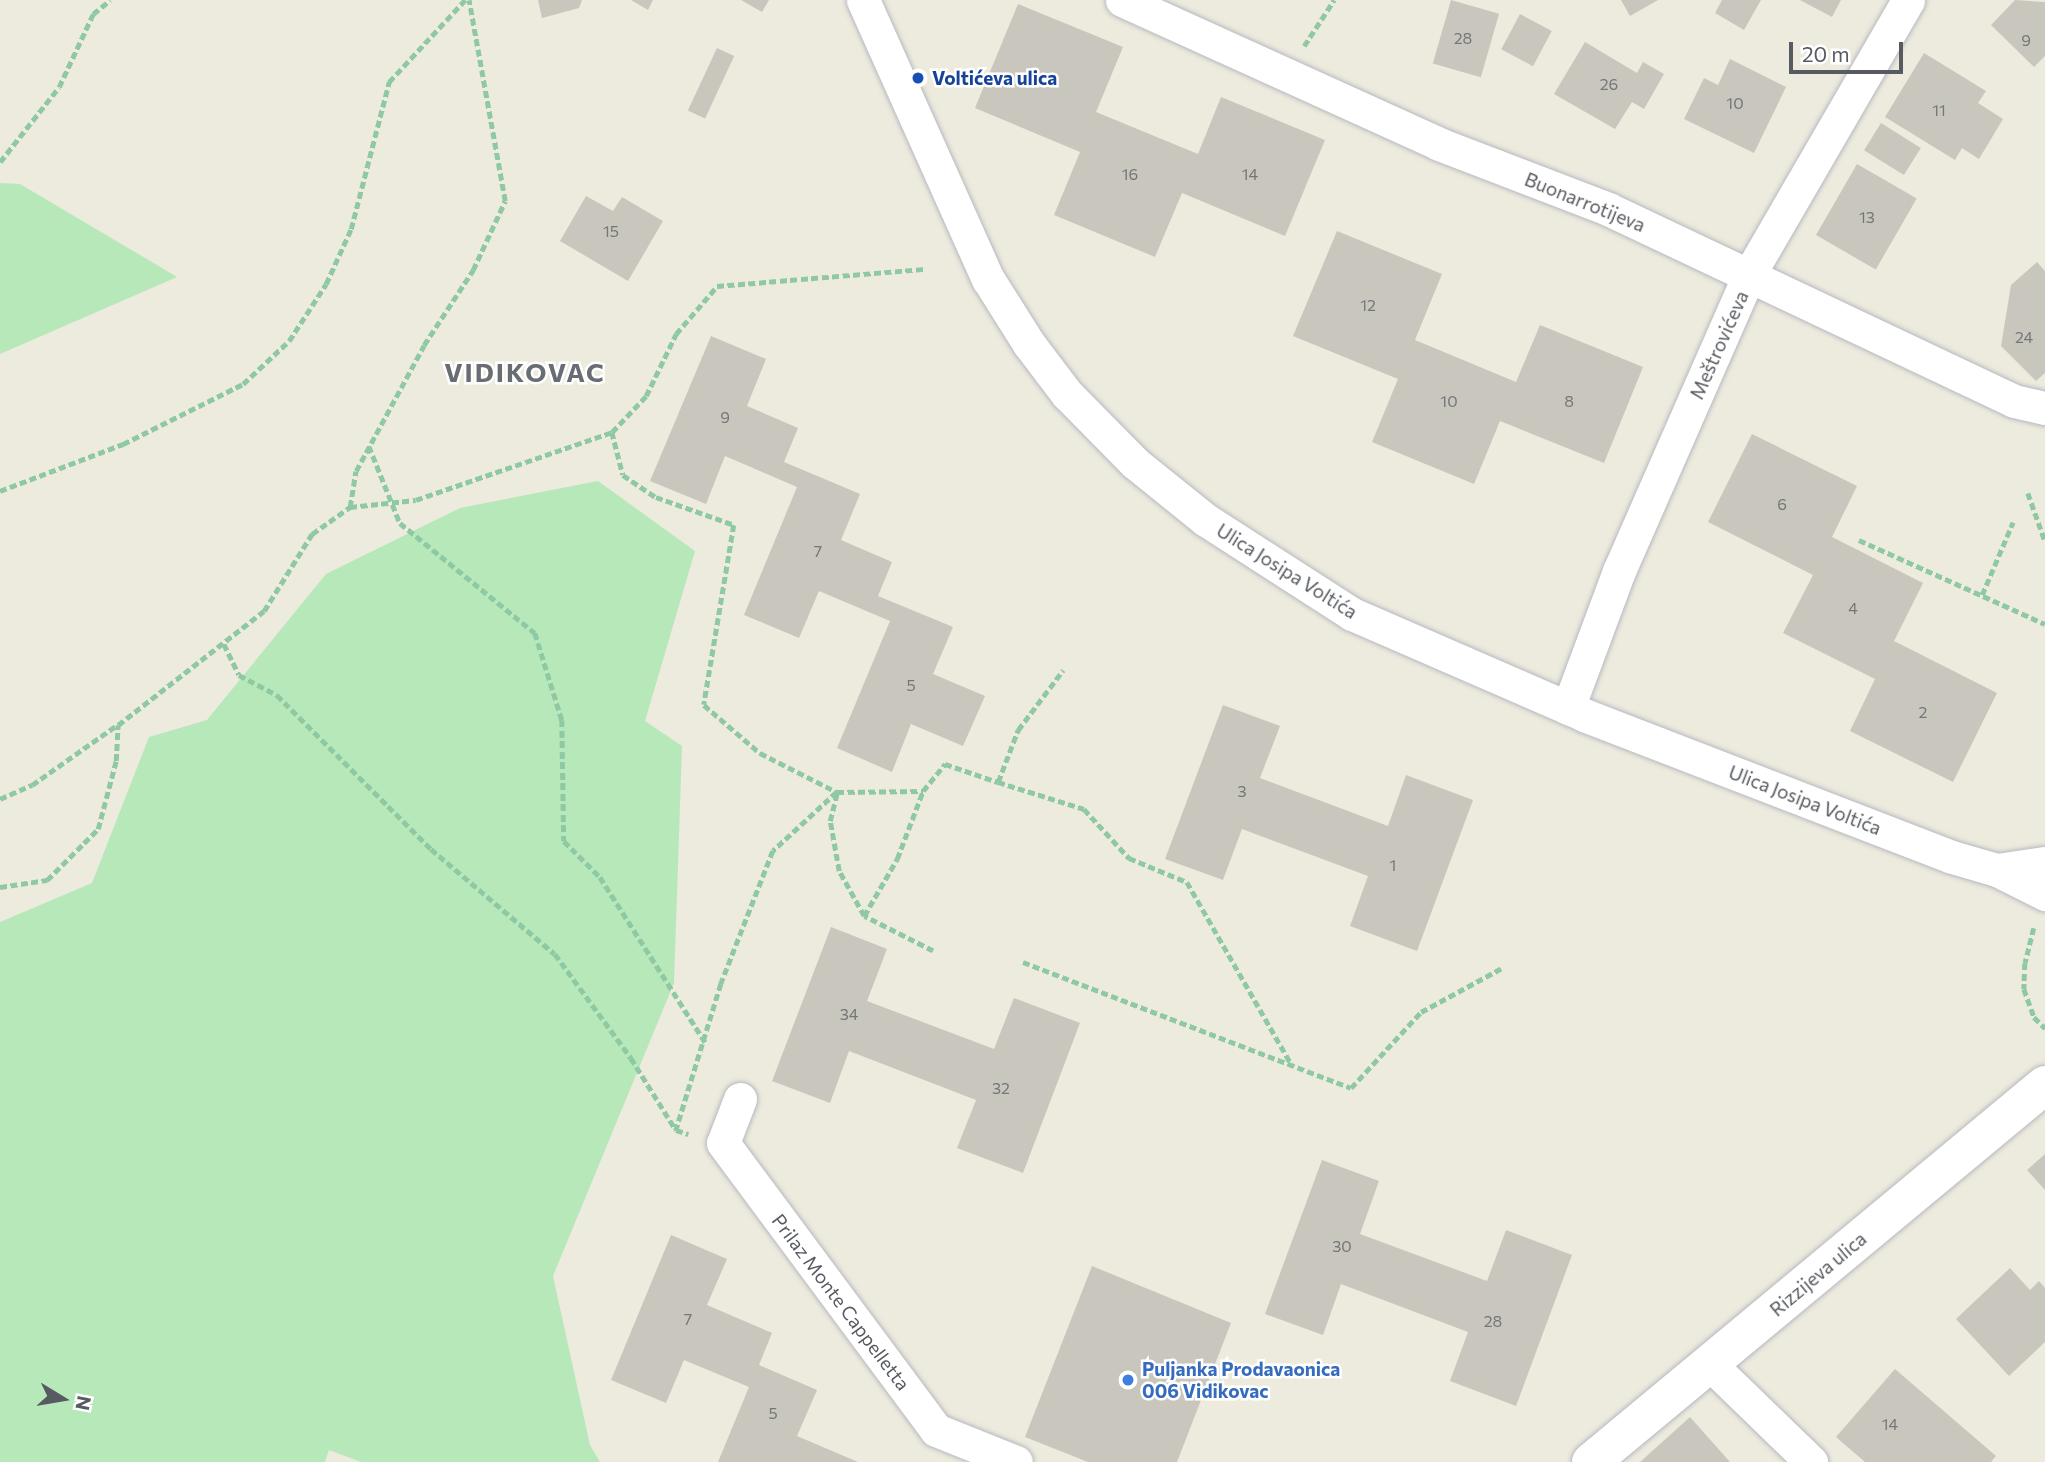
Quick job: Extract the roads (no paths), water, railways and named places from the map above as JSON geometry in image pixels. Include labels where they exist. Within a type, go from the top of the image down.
[{"type":"street","name":"Ulica Josipa Voltića","points":[[863,0],[988,279],[1067,394],[1135,463],[1206,520],[1352,614],[1568,708],[1952,857],[2044,883]]},
{"type":"street","name":"Buonarrotijeva","points":[[1122,0],[1439,144],[1608,209],[1750,273],[2014,401],[2045,408]]},
{"type":"street","name":"Meštrovićeva","points":[[1568,708],[1619,571],[1750,273],[1908,0]]},
{"type":"street","name":"Rizzijeva ulica","points":[[1591,1462],[2045,1085]]},
{"type":"street","name":"Prilaz Monte Cappelletta","points":[[740,1099],[723,1143],[936,1430],[1016,1462]]},
{"type":"street","points":[[1710,1364],[1811,1462]]},
{"type":"place","name":"Voltićeva ulica","points":[[918,78]]},
{"type":"place","name":"Puljanka Prodavaonica 006 Vidikovac","points":[[1128,1380]]},
{"type":"district","name":"VIDIKOVAC","points":[[525,372]]}]
